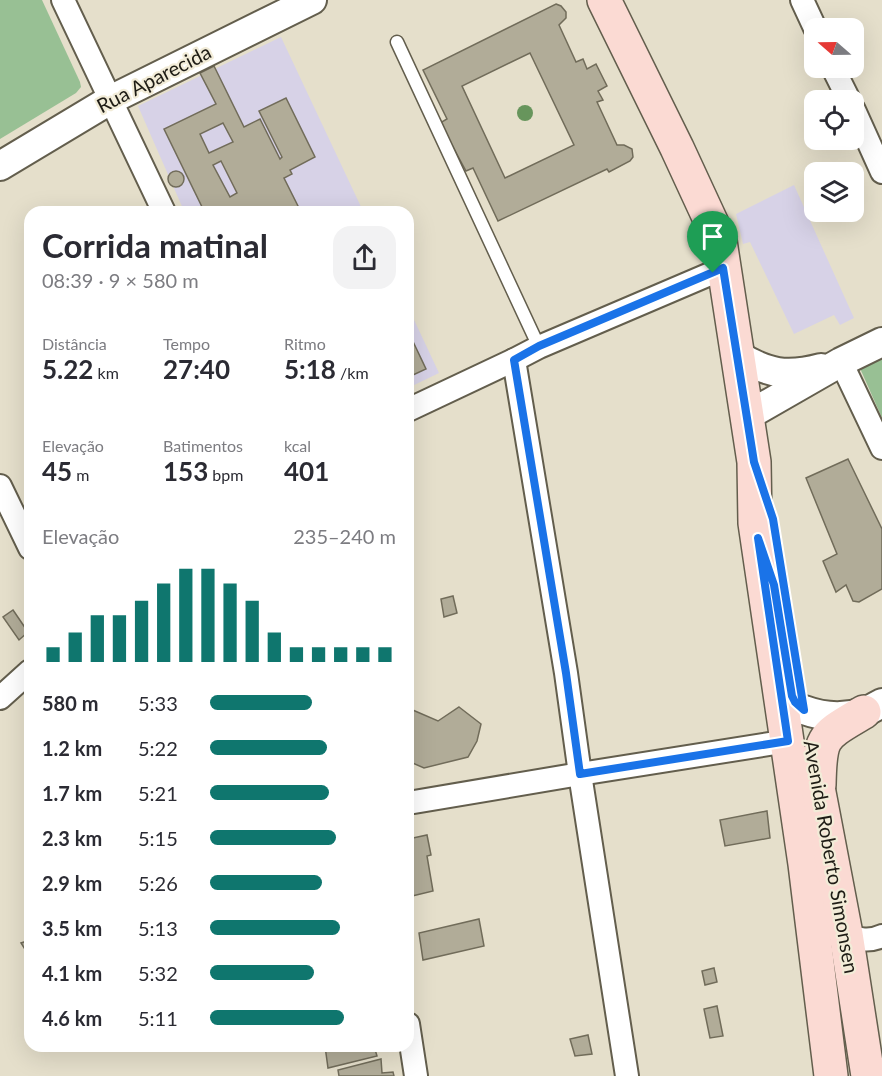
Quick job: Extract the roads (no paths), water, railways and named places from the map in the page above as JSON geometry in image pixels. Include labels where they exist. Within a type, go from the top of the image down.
[{"type":"main road","name":"Avenida Roberto Simonsen","points":[[604,0],[673,139],[720,241],[754,462],[755,523],[806,864],[831,1076]]},
{"type":"main road","name":"Avenida Roberto Simonsen","points":[[754,462],[773,519],[819,796],[846,934],[868,1076]]},
{"type":"main road","points":[[758,538],[774,585],[792,696],[804,710]]},
{"type":"main road","points":[[819,796],[820,757],[822,745],[828,734],[873,708]]},
{"type":"main road","points":[[788,741],[794,740],[800,745],[819,796]]},
{"type":"main road","points":[[806,864],[825,916],[846,934]]},
{"type":"street","points":[[63,0],[161,206]]},
{"type":"street","name":"Rua Aparecida","points":[[0,166],[110,100],[312,0]]},
{"type":"street","points":[[802,0],[810,18]]},
{"type":"street","points":[[864,132],[882,172]]},
{"type":"street","points":[[414,407],[539,346],[723,268]]},
{"type":"street","points":[[747,416],[841,362],[882,342]]},
{"type":"street","points":[[737,355],[768,370],[794,374],[841,362]]},
{"type":"street","points":[[514,360],[566,673],[627,1076]]},
{"type":"street","points":[[841,362],[882,448]]},
{"type":"street","points":[[0,486],[24,536]]},
{"type":"street","points":[[0,698],[24,676]]},
{"type":"street","points":[[804,710],[824,716],[836,716],[873,708]]},
{"type":"street","points":[[414,802],[788,741]]},
{"type":"street","points":[[846,934],[863,940],[882,936]]},
{"type":"street","points":[[412,1052],[416,1076]]},
{"type":"lane","points":[[398,42],[539,346]]}]
